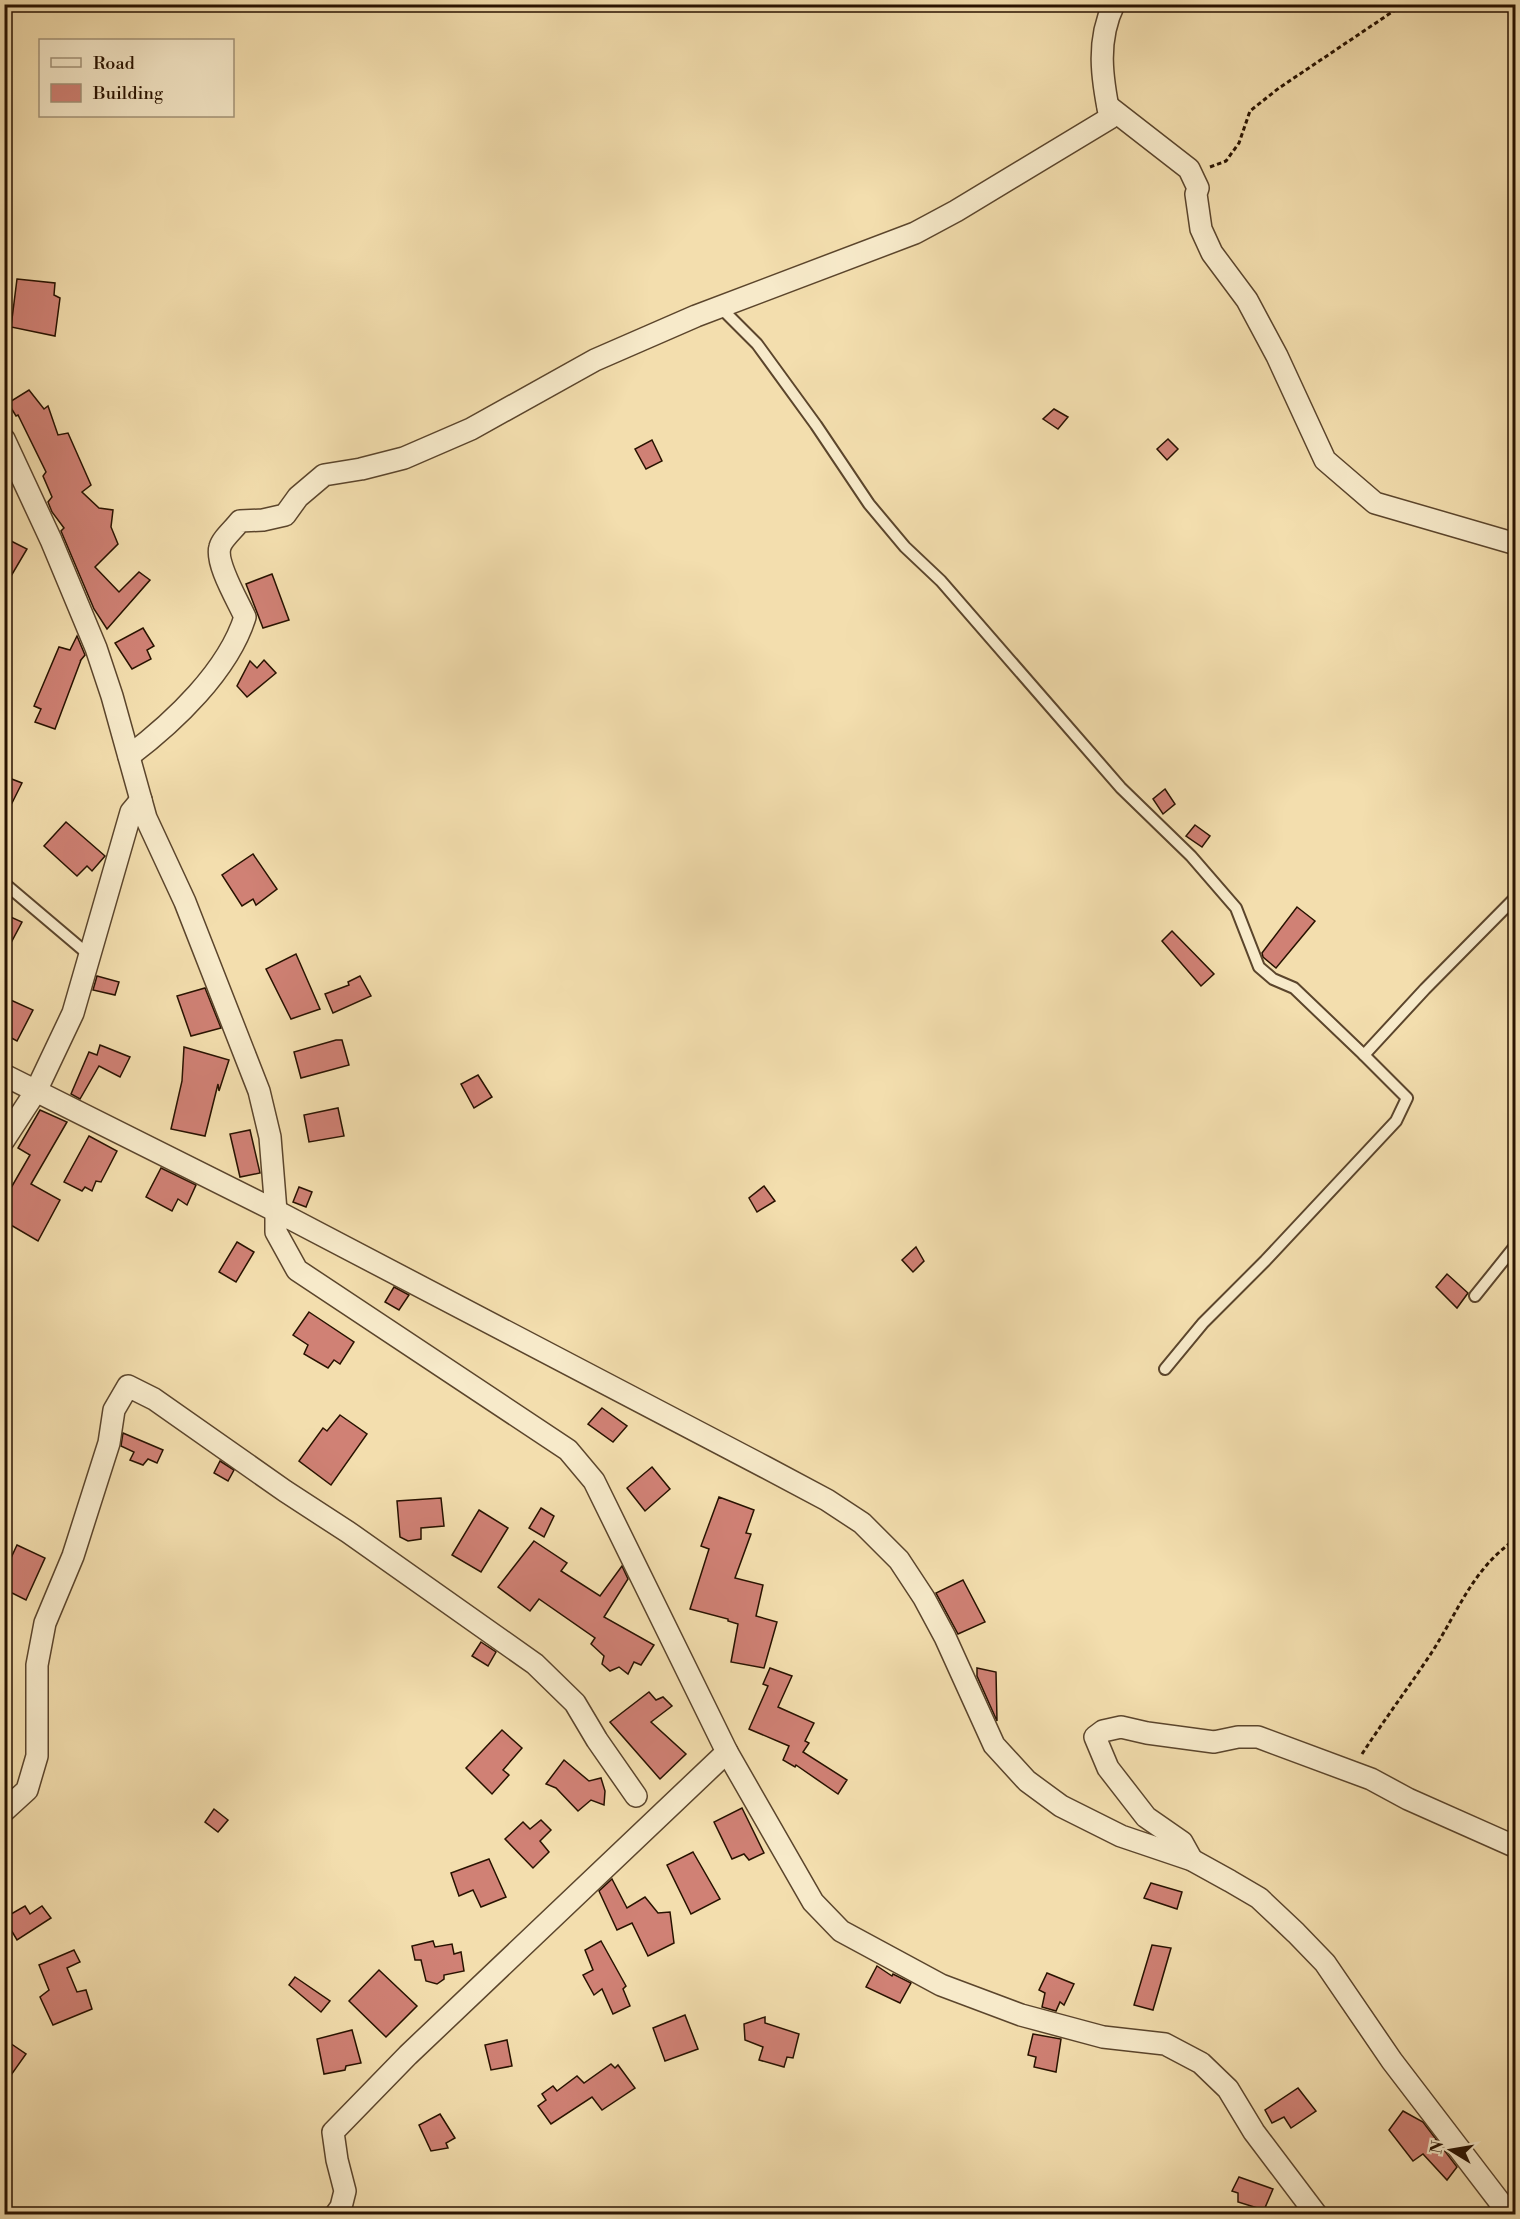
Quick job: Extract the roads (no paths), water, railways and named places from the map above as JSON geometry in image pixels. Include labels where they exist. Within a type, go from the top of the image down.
[{"type":"street","points":[[129,756],[158,734],[219,671],[240,635],[245,617],[235,592],[219,564],[220,547],[240,521],[285,516],[298,498],[324,476],[404,458],[471,429],[594,360],[720,308],[915,233],[956,211],[1110,118],[1101,51],[1107,19],[1114,4]]},
{"type":"street","points":[[1107,106],[1189,169],[1198,188],[1196,194],[1201,229],[1212,253],[1247,300],[1277,356],[1325,460],[1376,503],[1515,544]]},
{"type":"street","points":[[4,439],[51,540],[96,648],[146,818],[185,902],[259,1091],[270,1137],[276,1232],[297,1270],[568,1450],[594,1482],[727,1752],[813,1902],[841,1931],[941,1985],[1021,2014],[1103,2037],[1165,2044],[1201,2063],[1228,2089],[1254,2132],[1316,2214]]},
{"type":"street","points":[[4,1140],[36,1091],[73,1013],[131,813],[141,800]]},
{"type":"street","points":[[4,1075],[276,1211],[776,1472],[827,1500],[862,1523],[899,1560],[924,1598],[945,1636],[994,1745],[1027,1781],[1061,1806],[1121,1836],[1192,1860],[1259,1898],[1325,1963],[1392,2061],[1509,2214]]},
{"type":"street","points":[[4,1811],[27,1790],[34,1767],[37,1756],[37,1665],[45,1623],[73,1556],[109,1443],[114,1410],[128,1386],[163,1405],[535,1664],[575,1703],[597,1740],[636,1796]]},
{"type":"street","points":[[1192,1860],[1182,1842],[1146,1817],[1108,1768],[1095,1737],[1103,1731],[1121,1727],[1147,1734],[1214,1742],[1238,1737],[1257,1737],[1351,1771],[1515,1847]]},
{"type":"street","points":[[336,2214],[341,2207],[345,2191],[333,2132],[408,2055],[727,1752]]},
{"type":"lane","points":[[720,308],[757,344],[816,425],[869,504],[905,547],[941,581],[1121,788],[1191,856],[1236,908],[1259,967],[1273,979],[1294,988],[1407,1098],[1396,1121],[1265,1261],[1203,1323],[1165,1369]]},
{"type":"lane","points":[[4,883],[89,956]]},
{"type":"lane","points":[[1364,1054],[1515,897]]},
{"type":"lane","points":[[1475,1296],[1515,1245]]}]
